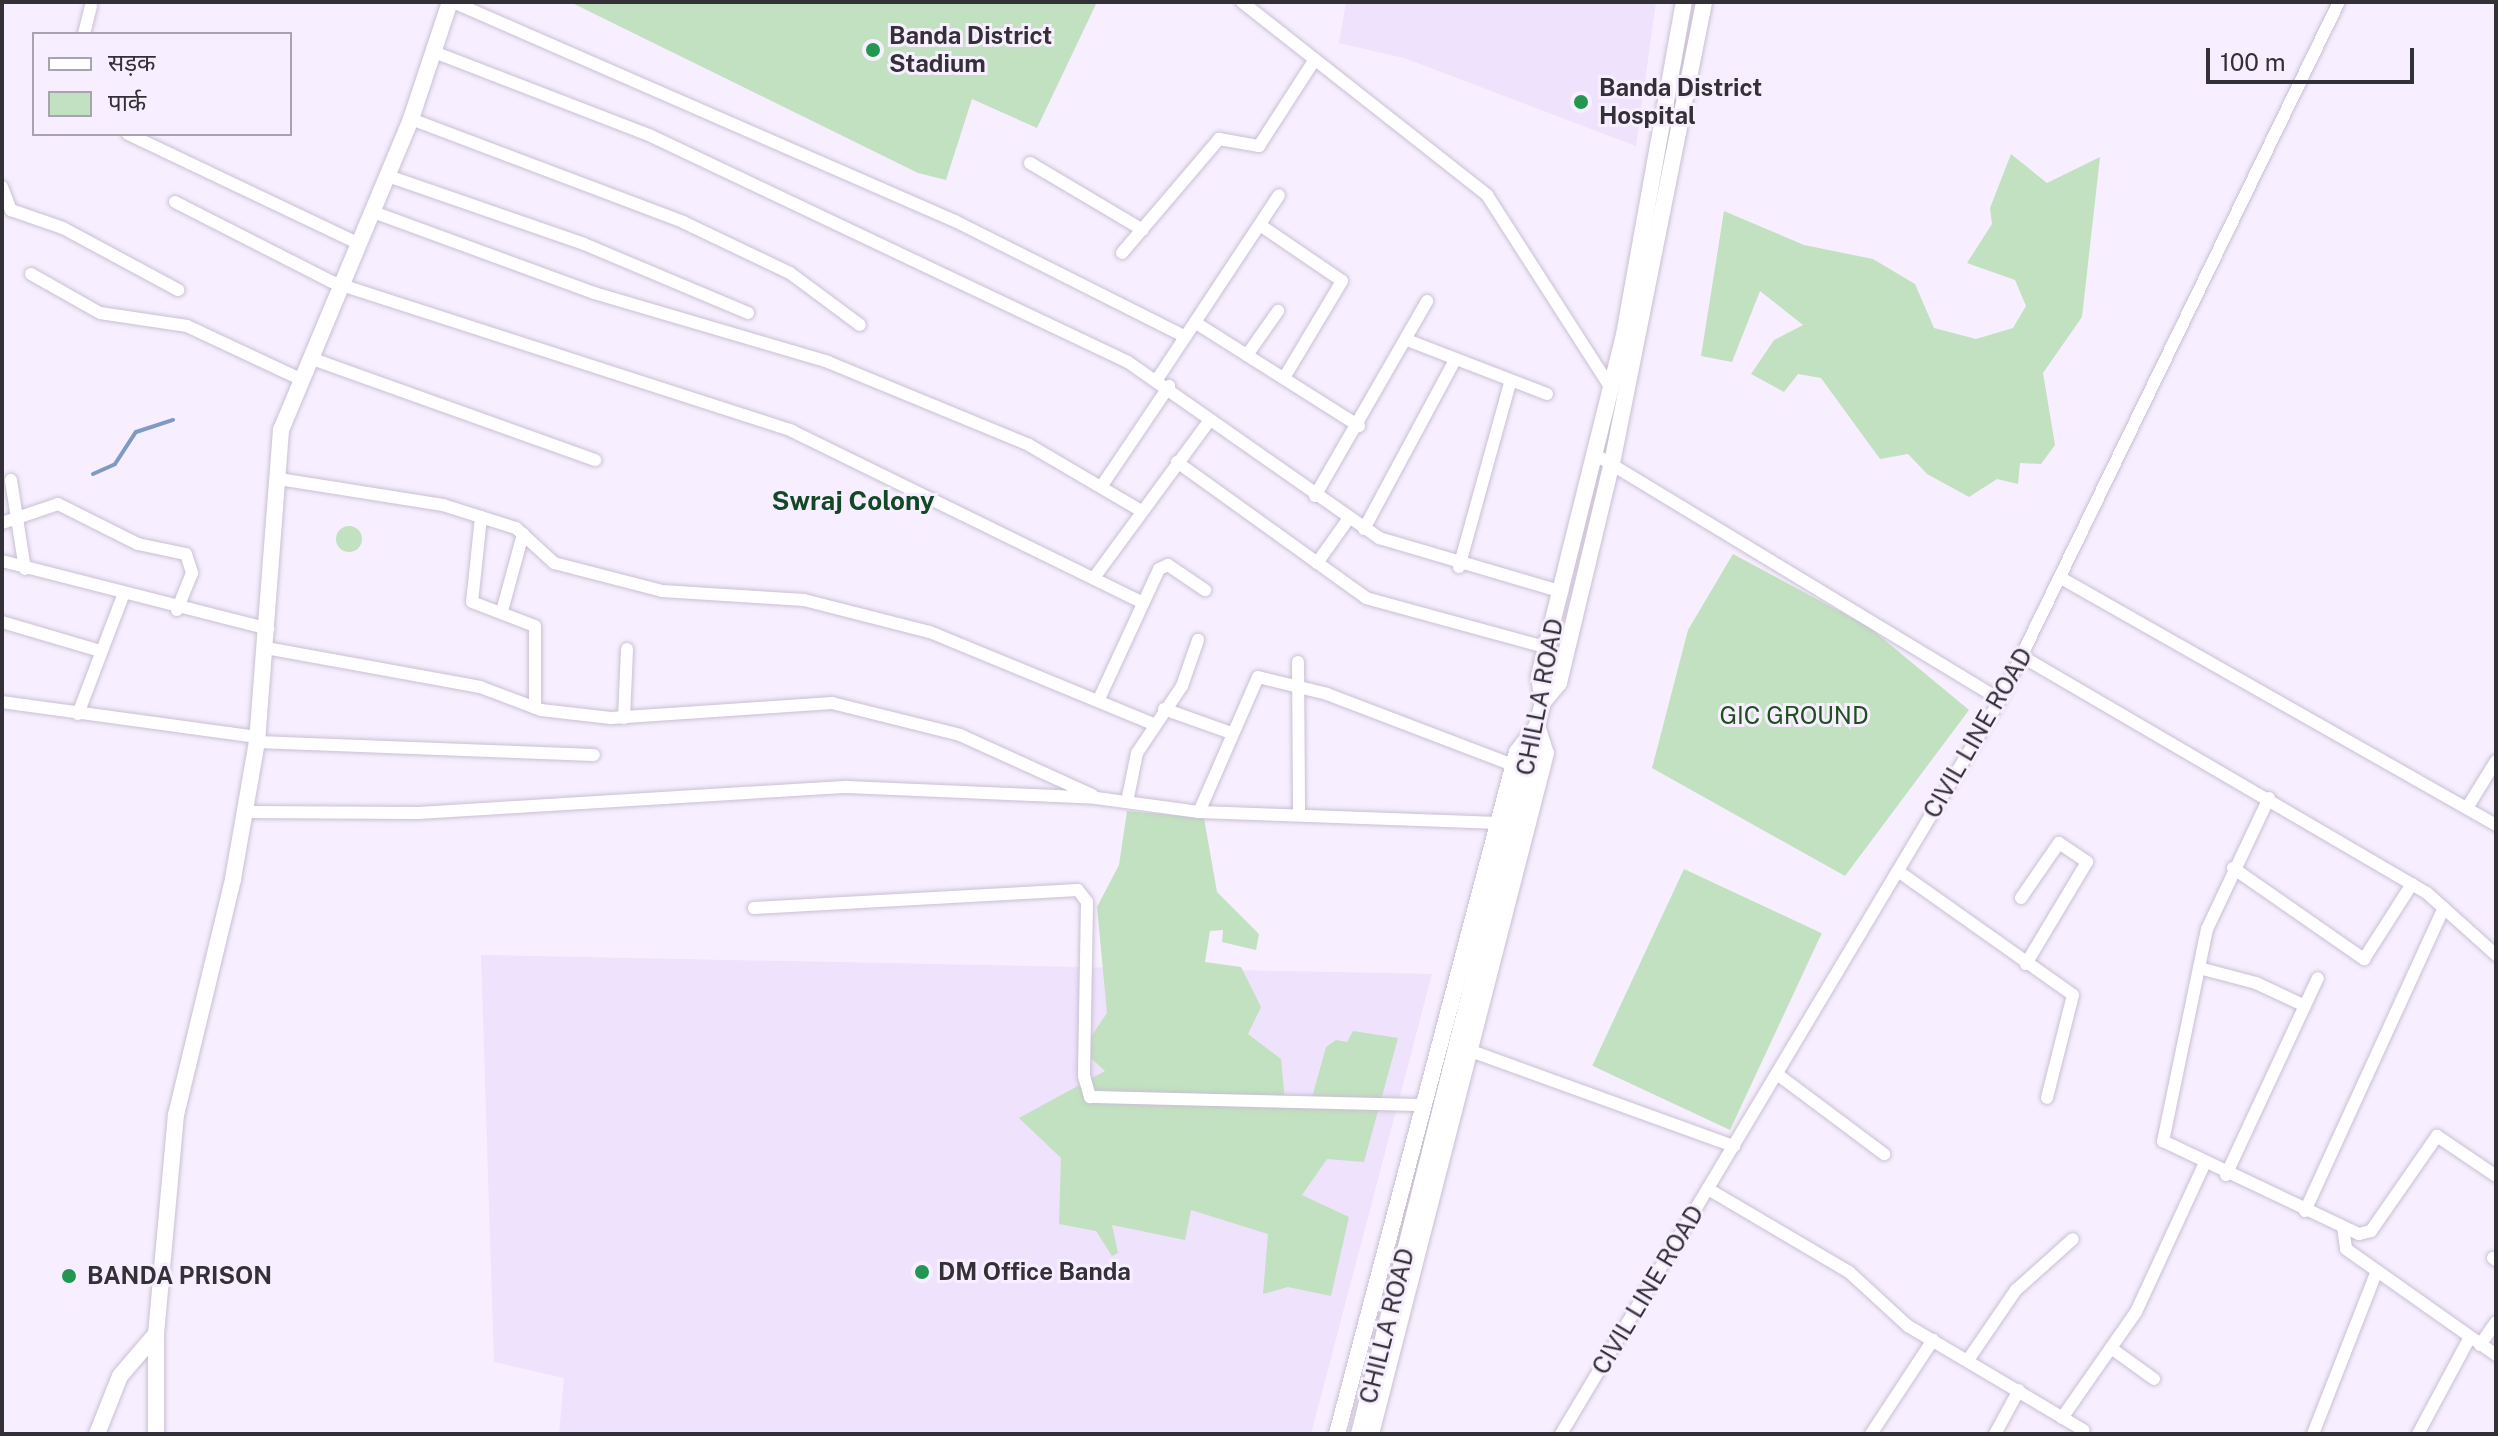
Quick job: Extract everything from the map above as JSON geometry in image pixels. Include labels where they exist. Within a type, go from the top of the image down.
[{"type":"main road","points":[[156,1434],[156,1334],[176,1115],[246,812],[268,629],[281,430],[411,119],[452,2]]},
{"type":"main road","name":"CHILLA ROAD","points":[[1359,1434],[1520,768],[1543,702],[1545,647],[1562,592],[1611,388],[1684,2]]},
{"type":"main road","points":[[1543,702],[1559,683],[1612,463],[1704,2]]},
{"type":"main road","points":[[1371,1434],[1546,753],[1537,726]]},
{"type":"main road","points":[[1337,1434],[1422,1105],[1500,823],[1520,768]]},
{"type":"main road","points":[[97,1434],[120,1376],[156,1334]]},
{"type":"street","points":[[452,2],[955,221],[1186,337]]},
{"type":"street","points":[[1242,2],[1487,195],[1611,388]]},
{"type":"street","name":"CIVIL LINE ROAD","points":[[1561,1434],[2000,700],[2339,2]]},
{"type":"street","points":[[84,32],[91,6]]},
{"type":"street","points":[[434,52],[649,135],[1164,382],[1210,420],[1364,529],[1459,567],[1562,592]]},
{"type":"street","points":[[1122,253],[1219,139],[1259,146],[1315,59]]},
{"type":"street","points":[[411,119],[697,228],[790,273],[860,325]]},
{"type":"street","points":[[132,136],[360,244]]},
{"type":"street","points":[[1030,163],[1143,230]]},
{"type":"street","points":[[388,176],[584,244],[748,313]]},
{"type":"street","points":[[2,187],[11,210],[63,228],[178,290]]},
{"type":"street","points":[[1101,487],[1164,382],[1186,337],[1279,195]]},
{"type":"street","points":[[175,202],[342,286],[792,431],[986,531],[1096,575],[1139,601]]},
{"type":"street","points":[[373,212],[594,293],[828,362],[990,427],[1140,510]]},
{"type":"street","points":[[1260,225],[1342,281],[1284,378]]},
{"type":"street","points":[[31,274],[100,313],[187,326],[300,379]]},
{"type":"street","points":[[1315,496],[1359,426],[1427,301]]},
{"type":"street","points":[[1247,355],[1278,311]]},
{"type":"street","points":[[1196,323],[1359,426]]},
{"type":"street","points":[[1407,340],[1453,364],[1547,394]]},
{"type":"street","points":[[310,358],[595,460]]},
{"type":"street","points":[[1364,529],[1453,364]]},
{"type":"street","points":[[1459,567],[1510,383]]},
{"type":"street","points":[[1096,575],[1140,510],[1210,420]]},
{"type":"street","points":[[1596,455],[2000,700]]},
{"type":"street","points":[[1177,462],[1366,598],[1545,647]]},
{"type":"street","points":[[279,479],[403,497],[481,517],[523,534],[554,563],[690,596],[737,591],[804,600],[930,632],[1099,699],[1153,724]]},
{"type":"street","points":[[11,480],[25,569]]},
{"type":"street","points":[[2,523],[58,504],[138,544],[186,554],[192,573],[177,610]]},
{"type":"street","points":[[481,517],[472,602],[502,611],[538,631],[535,708]]},
{"type":"street","points":[[1317,563],[1349,518]]},
{"type":"street","points":[[502,611],[523,534]]},
{"type":"street","points":[[2,561],[177,610],[268,629]]},
{"type":"street","points":[[1099,699],[1139,601],[1163,566],[1205,590]]},
{"type":"street","points":[[2061,578],[2496,825]]},
{"type":"street","points":[[78,714],[97,650],[124,593]]},
{"type":"street","points":[[2,622],[97,650]]},
{"type":"street","points":[[1127,802],[1137,753],[1153,724],[1182,686],[1198,640]]},
{"type":"street","points":[[266,648],[480,687],[535,708],[624,718],[832,703],[960,735],[1096,798]]},
{"type":"street","points":[[624,718],[627,649]]},
{"type":"street","points":[[2023,657],[2412,884],[2496,955]]},
{"type":"street","points":[[1298,662],[1299,814]]},
{"type":"street","points":[[1199,812],[1253,679],[1297,688],[1520,768]]},
{"type":"street","points":[[2,702],[257,740],[594,755]]},
{"type":"street","points":[[1164,709],[1231,733]]},
{"type":"street","points":[[2467,808],[2496,761]]},
{"type":"street","points":[[246,812],[418,813],[791,788],[1096,798],[1199,812],[1500,823]]},
{"type":"street","points":[[2269,798],[2233,868],[2199,968],[2163,1141],[2204,1165],[2305,1211],[2343,1227],[2371,1231],[2437,1136],[2496,1176]]},
{"type":"street","points":[[2021,898],[2059,843],[2087,862],[2026,964]]},
{"type":"street","points":[[2233,868],[2364,959],[2412,884]]},
{"type":"street","points":[[1898,871],[2073,995],[2047,1098]]},
{"type":"street","points":[[754,908],[1078,890],[1087,902],[1084,1076],[1090,1097],[1422,1105]]},
{"type":"street","points":[[2305,1211],[2444,908]]},
{"type":"street","points":[[2199,968],[2256,983],[2305,1006]]},
{"type":"street","points":[[2226,1175],[2318,978]]},
{"type":"street","points":[[1471,1051],[1734,1146]]},
{"type":"street","points":[[1777,1074],[1884,1154]]},
{"type":"street","points":[[2062,1418],[2148,1291],[2204,1165]]},
{"type":"street","points":[[1708,1189],[1849,1272],[1933,1340],[2083,1430]]},
{"type":"street","points":[[2343,1227],[2342,1244],[2496,1355]]},
{"type":"street","points":[[1968,1360],[2016,1290],[2073,1239]]},
{"type":"street","points":[[2313,1434],[2377,1271]]},
{"type":"street","points":[[2418,1434],[2474,1342],[2496,1322]]},
{"type":"street","points":[[1871,1434],[1933,1340]]},
{"type":"street","points":[[2111,1348],[2154,1379]]},
{"type":"street","points":[[1995,1434],[2019,1390]]},
{"type":"shaded area","name":"Banda District Hospital","points":[[1346,2],[1656,2],[1636,146],[1404,58],[1339,43]]},
{"type":"shaded area","name":"DM Office Banda","points":[[481,955],[1432,974],[1311,1434],[559,1434],[564,1378],[494,1362]]},
{"type":"green space","name":"Banda District Stadium","points":[[570,2],[1097,2],[1037,128],[972,99],[946,180],[918,173]]},
{"type":"green space","points":[[2011,154],[2047,183],[2100,157],[2082,317],[2043,373],[2055,445],[2041,464],[2020,463],[2018,484],[1997,479],[1969,497],[1927,474],[1908,454],[1880,459],[1821,378],[1798,374],[1784,392],[1751,374],[1774,340],[1803,325],[1760,291],[1732,362],[1701,356],[1724,211],[1804,245],[1873,259],[1915,284],[1934,328],[1976,339],[2013,328],[2026,306],[2015,280],[1967,263],[1992,224],[1990,208]]},
{"type":"green space","points":[[349,526],[358,530],[362,539],[358,548],[349,552],[340,548],[336,539],[340,530]]},
{"type":"green space","name":"GIC GROUND","points":[[1733,554],[1869,627],[1969,710],[1845,876],[1652,768],[1688,630]]},
{"type":"green space","points":[[1127,811],[1204,818],[1217,892],[1259,934],[1256,950],[1222,942],[1223,930],[1210,931],[1205,962],[1241,967],[1261,1007],[1248,1034],[1281,1059],[1285,1101],[1309,1108],[1326,1047],[1336,1040],[1347,1042],[1353,1031],[1398,1038],[1364,1162],[1327,1159],[1302,1195],[1349,1217],[1331,1296],[1288,1287],[1263,1294],[1268,1234],[1191,1210],[1185,1240],[1112,1225],[1118,1253],[1112,1256],[1096,1231],[1059,1224],[1061,1158],[1019,1118],[1105,1071],[1082,1050],[1107,1013],[1097,907],[1119,865]]},
{"type":"green space","points":[[1684,869],[1822,933],[1730,1130],[1592,1066]]},
{"type":"waterway","points":[[93,474],[115,464],[136,432],[173,420]]},
{"type":"place","name":"Banda District Stadium","points":[[873,50]]},
{"type":"place","name":"Banda District Hospital","points":[[1581,102]]},
{"type":"place","name":"DM Office Banda","points":[[922,1272]]},
{"type":"place","name":"BANDA PRISON","points":[[69,1276]]},
{"type":"district","name":"Swraj Colony","points":[[853,501]]}]
